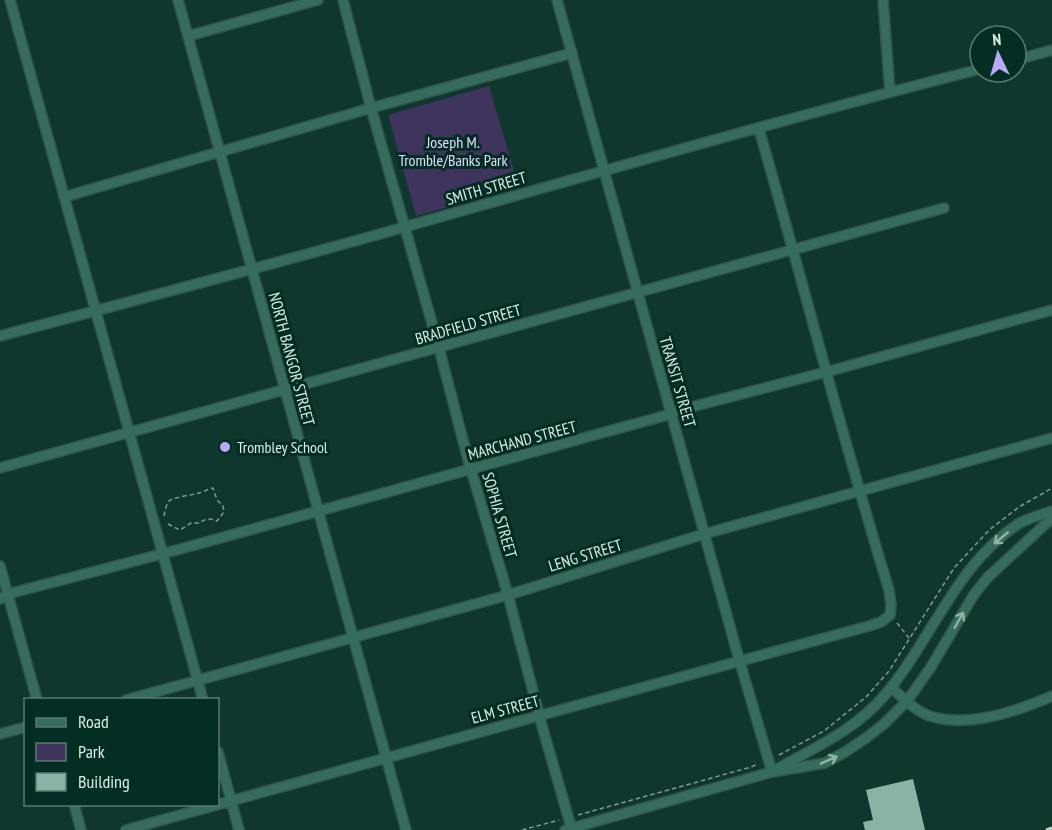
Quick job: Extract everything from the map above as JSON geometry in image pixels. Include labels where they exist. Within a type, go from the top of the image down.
[{"type":"street","points":[[10,0],[203,698]]},
{"type":"street","name":"NORTH BANGOR STREET","points":[[178,0],[406,830]]},
{"type":"street","points":[[188,36],[318,0]]},
{"type":"street","name":"SOPHIA STREET","points":[[343,0],[570,829]]},
{"type":"street","name":"TRANSIT STREET","points":[[557,0],[739,661],[772,772]]},
{"type":"street","points":[[883,0],[890,92]]},
{"type":"street","points":[[1028,57],[1052,50]]},
{"type":"street","points":[[64,197],[371,108],[572,53]]},
{"type":"street","name":"SMITH STREET","points":[[0,336],[968,72]]},
{"type":"street","points":[[759,129],[859,492],[889,590],[890,615]]},
{"type":"street","name":"BRADFIELD STREET","points":[[0,468],[944,208]]},
{"type":"street","name":"MARCHAND STREET","points":[[4,597],[680,410],[1052,310]]},
{"type":"street","name":"LENG STREET","points":[[130,698],[507,595],[704,534],[1052,438]]},
{"type":"street","points":[[772,772],[842,732],[870,710],[883,697],[915,655],[950,596],[983,553],[1019,523],[1052,511]]},
{"type":"street","points":[[570,829],[772,772],[825,763],[866,738],[907,701],[941,652],[964,610],[987,578],[1052,518]]},
{"type":"street","points":[[0,566],[4,597],[38,698]]},
{"type":"street","name":"ELM STREET","points":[[219,804],[868,626],[881,622],[890,615]]},
{"type":"street","points":[[891,687],[922,712],[932,717],[950,719],[978,719],[1022,709],[1052,696]]},
{"type":"street","points":[[0,734],[24,728]]},
{"type":"street","points":[[219,756],[239,830]]},
{"type":"street","points":[[75,806],[81,830]]},
{"type":"street","name":"ELM STREET","points":[[126,830],[213,806]]},
{"type":"path","points":[[164,516],[168,503],[173,499],[213,488],[217,500],[223,507],[224,512],[217,521],[211,518],[200,523],[191,523],[180,530],[166,523]]},
{"type":"path","points":[[522,830],[751,767],[824,731],[866,697],[889,671],[954,568],[989,530],[1019,507],[1052,488]]},
{"type":"path","points":[[890,615],[910,639]]},
{"type":"green space","name":"Joseph M. Tromble/Banks Park","points":[[489,86],[519,187],[416,216],[388,115]]},
{"type":"building","points":[[913,779],[925,830],[865,830],[863,822],[873,820],[866,790]]},
{"type":"railway","points":[[1046,830],[1052,828]]},
{"type":"place","name":"Trombley School","points":[[225,447]]}]
